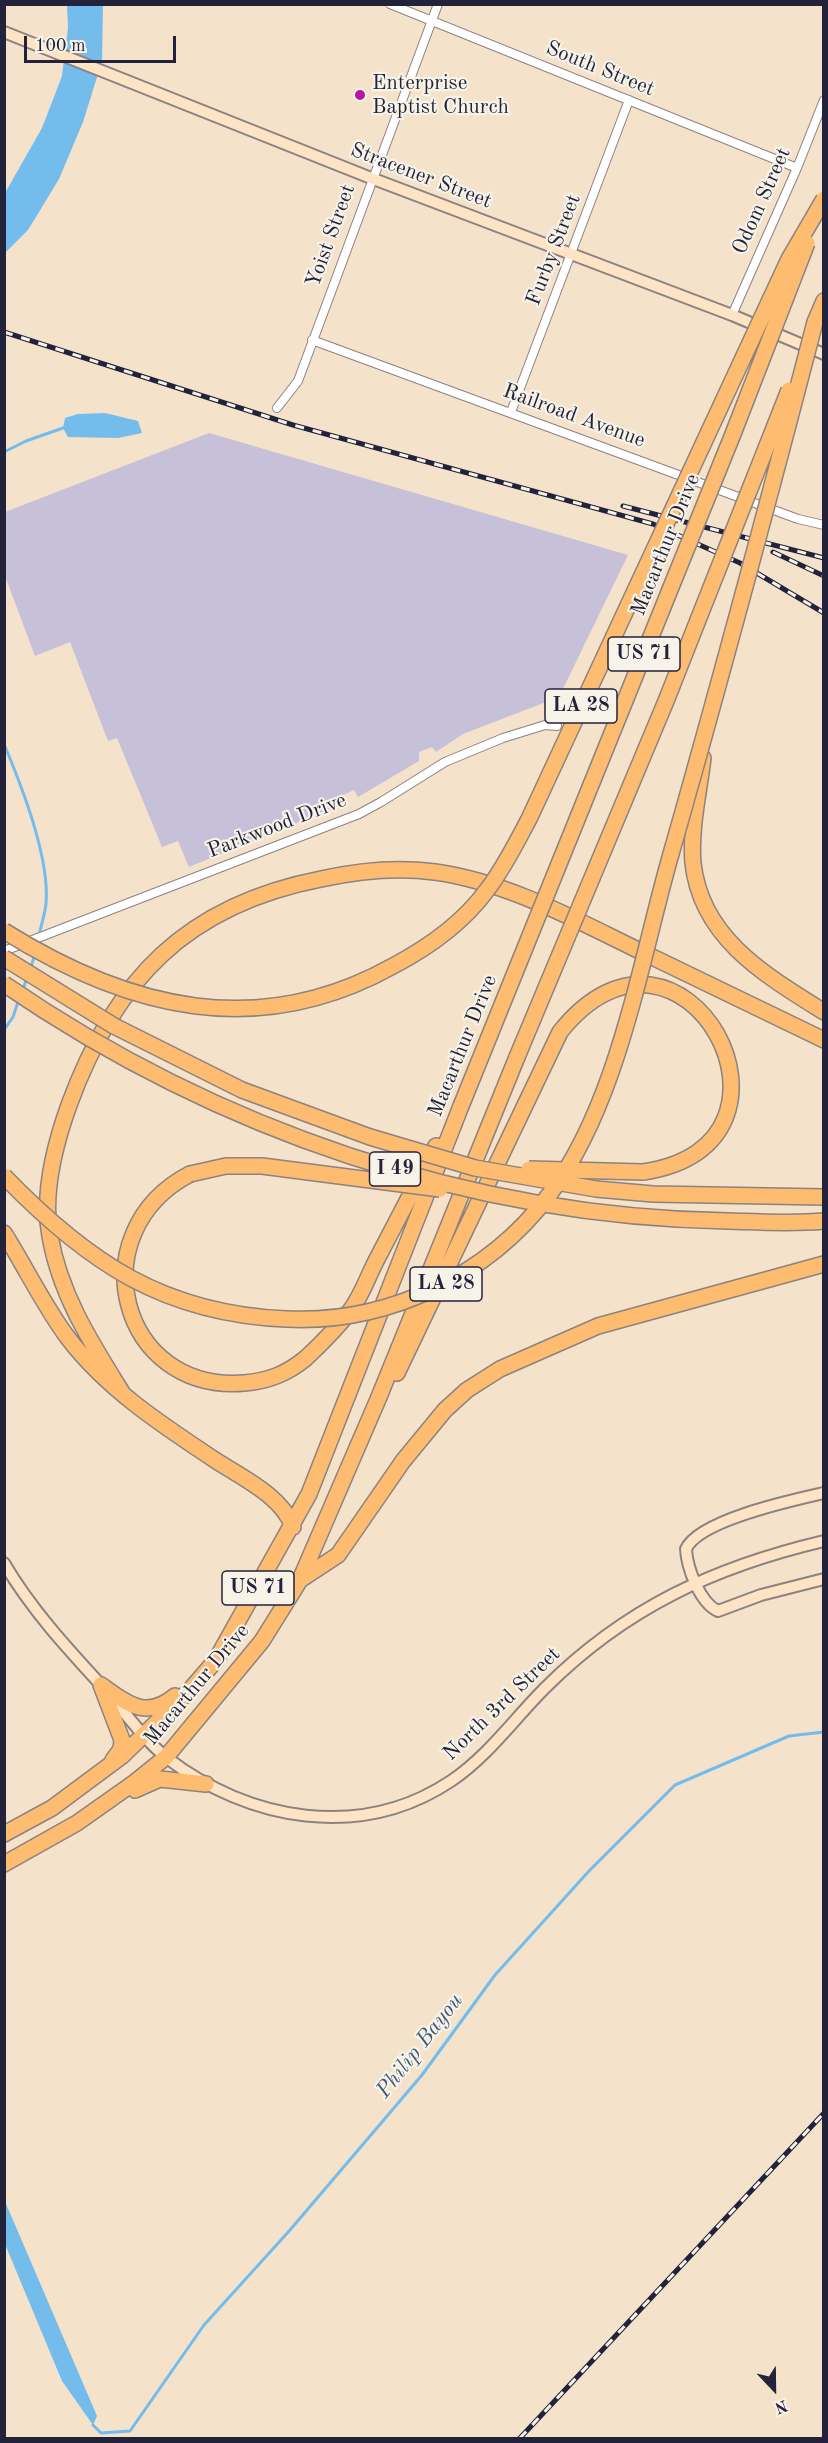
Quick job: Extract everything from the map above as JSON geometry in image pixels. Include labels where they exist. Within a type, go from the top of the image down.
[{"type":"highway","name":"LA 28","points":[[4,930],[84,973],[138,996],[168,1003],[224,1008],[263,1008],[325,996],[382,973],[441,938],[487,890],[529,819],[789,259],[824,200]]},
{"type":"highway","name":"Macarthur Drive","points":[[4,1834],[24,1824],[108,1767],[146,1735],[216,1660],[293,1527],[309,1494],[460,1107],[733,434],[824,200]]},
{"type":"highway","name":"Macarthur Drive","points":[[4,1863],[52,1838],[108,1802],[166,1757],[262,1641],[300,1580],[379,1397],[517,1057],[666,701],[824,301]]},
{"type":"highway","name":"LA 28","points":[[4,1176],[83,1250],[145,1287],[211,1310],[268,1318],[328,1319],[396,1305],[452,1281],[487,1258],[523,1226],[544,1202],[573,1156],[592,1118],[620,1045],[669,863],[705,742],[815,322]]},
{"type":"highway","points":[[705,742],[694,832],[693,861],[706,911],[736,950],[824,1012]]},
{"type":"highway","points":[[123,1394],[78,1320],[55,1258],[49,1233],[52,1167],[66,1113],[98,1036],[144,971],[163,951],[201,923],[259,895],[293,884],[369,872],[434,872],[467,878],[519,896],[600,931],[824,1040]]},
{"type":"highway","name":"I 49","points":[[4,958],[114,1026],[242,1090],[370,1137],[475,1168],[596,1188],[653,1194],[824,1197]]},
{"type":"highway","name":"I 49","points":[[4,984],[132,1063],[248,1119],[305,1141],[479,1193],[547,1206],[654,1218],[824,1221]]},
{"type":"highway","points":[[379,1397],[404,1364],[560,1032],[577,1012],[592,1001],[633,986],[657,986],[691,1002],[718,1031],[731,1064],[733,1089],[726,1119],[709,1145],[674,1166],[644,1172],[475,1168]]},
{"type":"highway","points":[[460,1107],[443,1132],[351,1310],[305,1358],[280,1375],[266,1380],[220,1384],[190,1376],[162,1358],[150,1346],[134,1320],[128,1302],[125,1277],[127,1251],[133,1232],[151,1202],[190,1174],[226,1166],[262,1166],[410,1187],[479,1193]]},
{"type":"highway","points":[[4,1233],[68,1338],[99,1374],[173,1433],[266,1494],[287,1513],[293,1527]]},
{"type":"highway","points":[[300,1580],[338,1555],[424,1432],[467,1390],[500,1369],[567,1337],[598,1326],[824,1264]]},
{"type":"highway","points":[[101,1685],[135,1706],[156,1708],[175,1697],[216,1660]]},
{"type":"highway","points":[[101,1685],[122,1740],[121,1749],[108,1767]]},
{"type":"highway","points":[[52,1838],[149,1782],[171,1779],[206,1784]]},
{"type":"street","name":"South Street","points":[[390,4],[797,168]]},
{"type":"street","name":"Yoist Street","points":[[277,408],[298,381],[371,178],[438,4]]},
{"type":"street","name":"Stracener Street","points":[[4,32],[371,178],[732,315],[824,354]]},
{"type":"street","name":"Furby Street","points":[[511,412],[629,100]]},
{"type":"street","name":"Odom Street","points":[[732,315],[797,168],[824,100]]},
{"type":"street","name":"Railroad Avenue","points":[[312,340],[798,519],[824,525]]},
{"type":"street","name":"Parkwood Drive","points":[[4,951],[359,814],[445,762],[493,742],[545,725],[557,726]]},
{"type":"street","points":[[824,1493],[753,1511],[695,1535],[686,1548],[686,1556],[705,1600],[711,1608],[718,1611],[761,1595],[824,1579]]},
{"type":"street","name":"North 3rd Street","points":[[4,1563],[37,1612],[166,1757],[206,1784],[257,1806],[315,1818],[369,1813],[415,1800],[451,1781],[473,1764],[545,1688],[600,1639],[647,1607],[696,1582],[765,1556],[824,1541]]},
{"type":"shaded area","points":[[209,433],[628,555],[559,697],[463,734],[436,752],[432,747],[419,752],[419,761],[358,797],[354,790],[341,796],[343,804],[189,867],[178,841],[162,847],[117,738],[108,741],[70,642],[35,656],[5,576],[5,512]]},
{"type":"water","points":[[67,5],[103,5],[102,61],[83,122],[59,179],[28,230],[5,253],[5,193],[42,128],[62,76],[68,28]]},
{"type":"water","points":[[105,413],[138,421],[142,433],[118,438],[68,437],[63,428],[65,418],[78,414]]},
{"type":"water","points":[[4,2199],[97,2416],[93,2425],[62,2381],[5,2244]]},
{"type":"waterway","points":[[4,452],[26,441],[63,428]]},
{"type":"waterway","name":"Philip Bayou","points":[[4,744],[26,801],[44,866],[46,904],[39,936]]},
{"type":"waterway","name":"Philip Bayou","points":[[31,967],[35,954]]},
{"type":"waterway","name":"Philip Bayou","points":[[23,990],[27,977]]},
{"type":"waterway","name":"Philip Bayou","points":[[4,1030],[13,1017],[19,999]]},
{"type":"waterway","name":"Philip Bayou","points":[[93,2425],[101,2433],[130,2431],[204,2325],[290,2230],[422,2075],[495,1975],[589,1871],[675,1785],[789,1736],[824,1732]]},
{"type":"railway","points":[[4,332],[293,425],[653,524],[740,563],[824,613]]},
{"type":"railway","points":[[623,506],[824,558]]},
{"type":"railway","points":[[773,552],[824,576]]},
{"type":"railway","points":[[520,2438],[824,2113]]},
{"type":"place","name":"Enterprise Baptist Church","points":[[360,95]]}]
